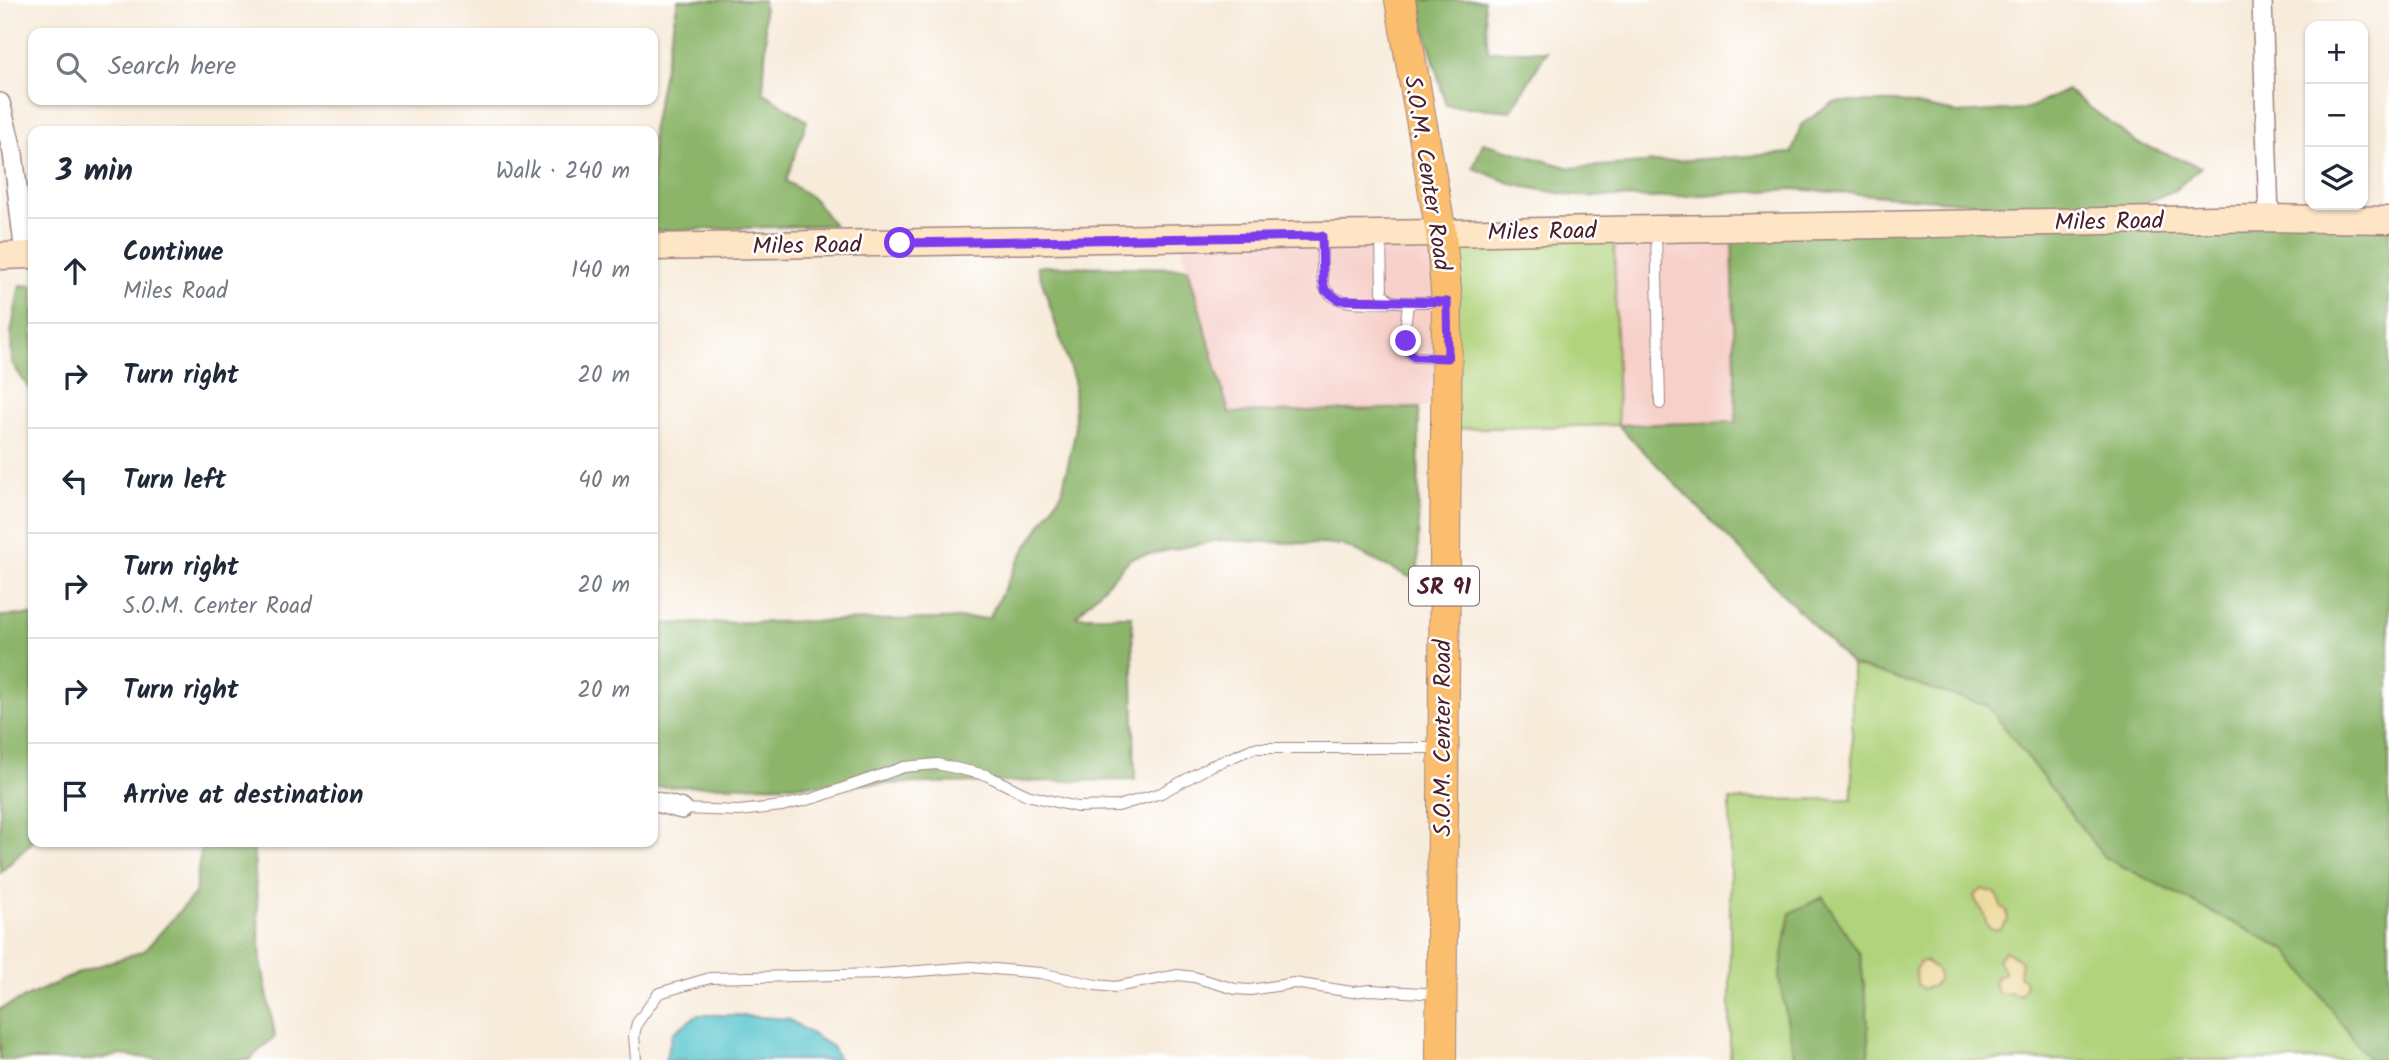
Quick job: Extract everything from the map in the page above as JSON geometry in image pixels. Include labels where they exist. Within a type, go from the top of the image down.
[{"type":"main road","name":"S.O.M. Center Road","points":[[1400,0],[1441,233],[1447,302],[1441,1060]]},
{"type":"main road","name":"Miles Road","points":[[658,247],[2270,218],[2389,220]]},
{"type":"street","points":[[2262,0],[2270,218]]},
{"type":"street","points":[[0,103],[13,153],[19,256]]},
{"type":"street","points":[[658,802],[682,809]]},
{"type":"lane","points":[[1656,229],[1660,404]]},
{"type":"lane","points":[[1381,234],[1382,292],[1386,299],[1392,302]]},
{"type":"lane","points":[[1322,236],[1325,290],[1339,300],[1447,302]]},
{"type":"lane","points":[[1406,320],[1408,305],[1414,302]]},
{"type":"lane","points":[[1406,341],[1407,350],[1414,357],[1448,358]]},
{"type":"lane","points":[[682,809],[739,811],[782,806],[815,798],[904,767],[937,764],[986,775],[1027,795],[1077,807],[1118,806],[1161,793],[1211,766],[1254,748],[1443,748]]},
{"type":"lane","points":[[636,1060],[634,1035],[638,1023],[659,993],[710,978],[880,974],[971,967],[1040,973],[1115,987],[1178,975],[1235,989],[1250,990],[1294,983],[1352,992],[1371,990],[1441,994]]},
{"type":"shaded area","points":[[1732,228],[1736,422],[1618,425],[1614,230]]},
{"type":"shaded area","points":[[1441,233],[1447,407],[1229,413],[1180,239]]},
{"type":"green space","points":[[678,0],[763,0],[766,42],[763,92],[807,121],[786,181],[813,198],[834,225],[658,231],[658,126],[653,126]]},
{"type":"green space","points":[[1420,0],[1484,0],[1488,51],[1547,51],[1511,111],[1446,105],[1424,25]]},
{"type":"green space","points":[[2067,90],[2137,143],[2201,167],[2175,190],[2120,214],[1793,189],[1654,198],[1575,196],[1515,185],[1473,168],[1483,143],[1570,168],[1792,153],[1801,125],[1834,102],[1901,102],[1957,113],[2027,109]]},
{"type":"green space","points":[[2389,219],[2389,1060],[2369,1060],[2287,950],[2104,857],[1988,706],[1852,665],[1618,425],[1736,422],[1732,228]]},
{"type":"green space","points":[[1614,230],[1618,425],[1446,429],[1441,233]]},
{"type":"green space","points":[[1037,266],[1188,268],[1229,413],[1419,408],[1418,581],[1342,545],[1219,540],[1131,558],[1076,616],[1132,616],[1135,780],[658,787],[658,624],[989,618],[1022,554],[1062,492],[1075,433],[1074,381]]},
{"type":"green space","points":[[20,285],[28,286],[28,387],[12,363],[11,333]]},
{"type":"green space","points":[[28,615],[28,846],[0,873],[0,616]]},
{"type":"green space","points":[[1852,665],[2389,824],[2389,1060],[1730,1060],[1730,800],[1852,799]]},
{"type":"green space","points":[[201,847],[253,847],[261,961],[275,1036],[249,1060],[167,1060],[121,1055],[92,1060],[0,1060],[0,1009],[83,971],[144,951],[195,894]]},
{"type":"green space","points":[[1823,897],[1860,954],[1867,1008],[1869,1060],[1795,1060],[1779,979],[1790,913]]},
{"type":"sand","points":[[1983,889],[1996,893],[2001,906],[2007,911],[2008,921],[2000,929],[1988,927],[1975,900],[1974,895]]},
{"type":"sand","points":[[2005,951],[2021,962],[2019,976],[2026,986],[2020,996],[2000,994],[1995,988],[1995,979],[2005,973],[1998,959]]},
{"type":"sand","points":[[1926,961],[1938,972],[1939,978],[1934,986],[1923,989],[1917,984],[1915,970],[1920,962]]},
{"type":"water","points":[[697,1015],[788,1019],[832,1047],[839,1060],[665,1060],[673,1033]]},
{"type":"route","points":[[900,243],[1322,236],[1325,290],[1339,300],[1447,302],[1448,358],[1414,357],[1407,350],[1406,341]]}]
